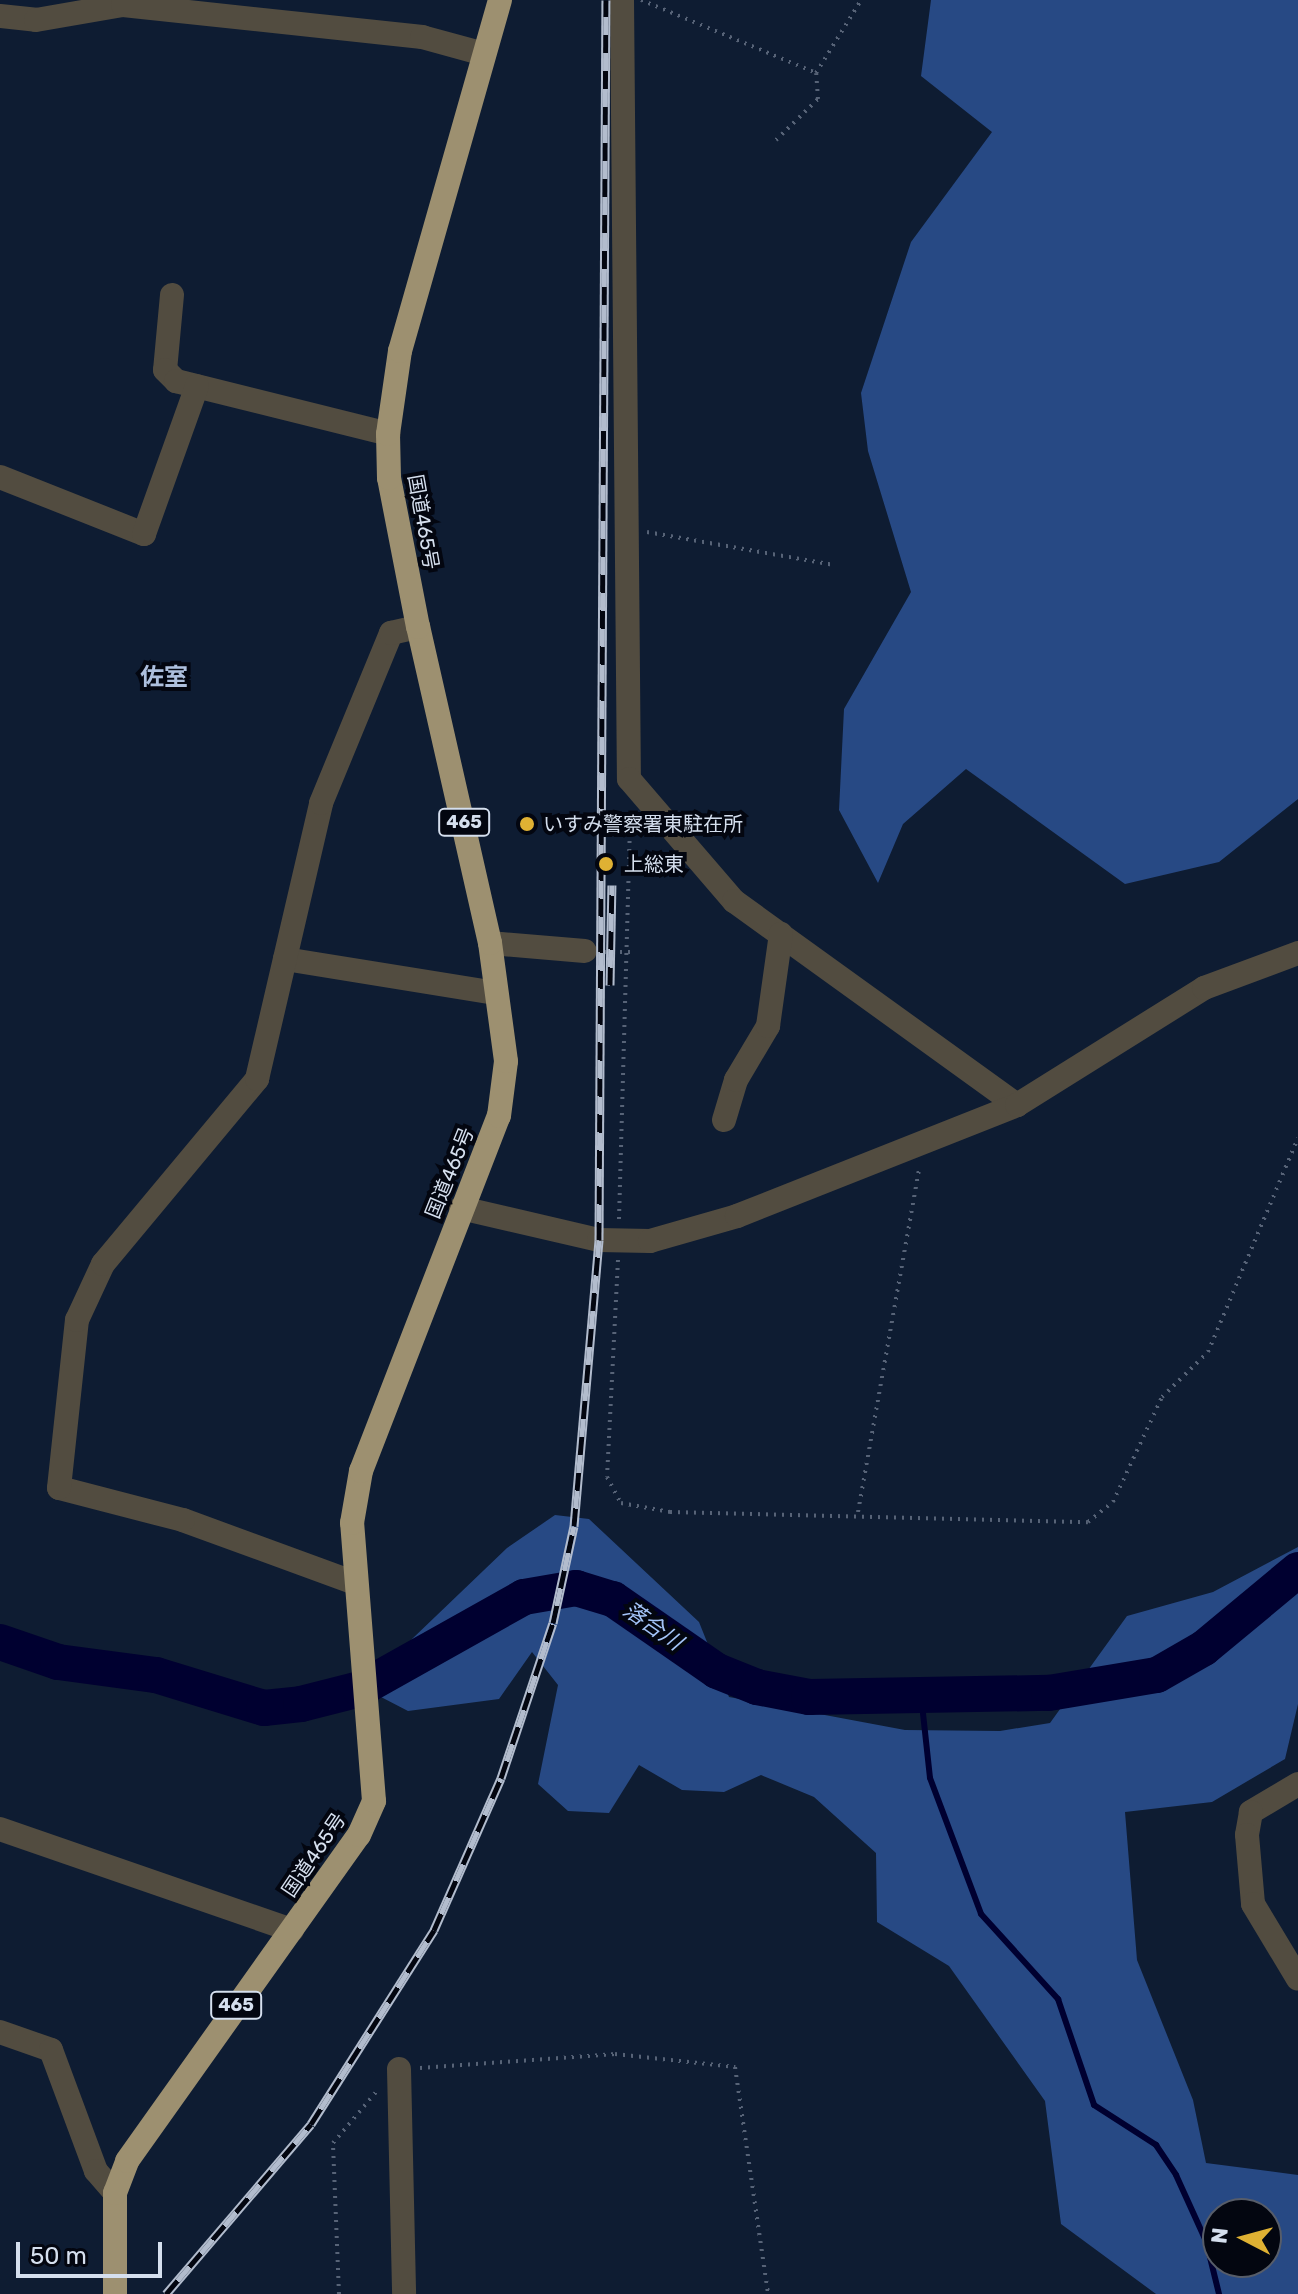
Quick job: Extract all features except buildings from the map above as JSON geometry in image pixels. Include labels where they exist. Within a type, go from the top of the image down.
[{"type":"highway","name":"国道465号","points":[[115,2294],[115,2193],[154,2114],[359,1835],[374,1801],[371,1722],[360,1636],[352,1523],[361,1471],[499,1116],[506,1061],[490,943],[418,627],[389,478],[388,434],[400,351],[500,0]]},
{"type":"street","points":[[622,0],[630,302],[625,529],[629,779],[734,901],[1017,1105]]},
{"type":"street","points":[[0,16],[36,20],[124,2],[422,37],[484,54]]},
{"type":"street","points":[[172,295],[165,370],[197,386],[388,434]]},
{"type":"street","points":[[0,477],[144,534],[197,386]]},
{"type":"street","points":[[355,1583],[183,1520],[59,1488],[77,1320],[103,1264],[257,1079],[321,803],[391,633],[418,627]]},
{"type":"street","points":[[724,1120],[736,1080],[768,1026],[781,934]]},
{"type":"street","points":[[490,943],[585,951]]},
{"type":"street","points":[[461,1208],[567,1237],[650,1241],[737,1216],[923,1145],[1017,1105],[1204,988],[1298,953]]},
{"type":"street","points":[[285,959],[496,993]]},
{"type":"street","points":[[1298,1784],[1251,1812],[1247,1835],[1253,1904],[1298,1979]]},
{"type":"street","points":[[0,1829],[292,1930]]},
{"type":"street","points":[[0,2032],[51,2050],[96,2171],[115,2193]]},
{"type":"street","points":[[399,2069],[404,2294]]},
{"type":"path","points":[[640,0],[816,73]]},
{"type":"path","points":[[776,140],[818,99],[816,73],[861,0]]},
{"type":"path","points":[[625,529],[834,565]]},
{"type":"path","points":[[629,779],[632,901],[607,1477],[621,1503],[670,1512],[1088,1522],[1113,1502],[1162,1397],[1208,1352],[1298,1138]]},
{"type":"path","points":[[858,1512],[923,1145]]},
{"type":"path","points":[[339,2294],[333,2143],[399,2069],[615,2054],[735,2067],[768,2294]]},
{"type":"shaded area","points":[[931,0],[1298,0],[1298,799],[1219,862],[1125,884],[966,769],[903,824],[878,883],[839,810],[844,709],[911,592],[868,451],[861,393],[911,242],[992,132],[921,76]]},
{"type":"shaded area","points":[[555,1515],[589,1519],[699,1622],[729,1697],[905,1730],[1000,1731],[1050,1723],[1127,1616],[1213,1592],[1298,1547],[1298,1704],[1285,1759],[1212,1802],[1125,1812],[1137,1960],[1193,2100],[1206,2163],[1298,2175],[1298,2294],[1156,2294],[1061,2224],[1045,2101],[949,1966],[877,1922],[876,1853],[814,1797],[761,1775],[724,1792],[682,1790],[639,1765],[609,1813],[568,1811],[538,1784],[558,1685],[532,1652],[499,1699],[408,1711],[381,1697],[412,1639],[507,1548]]},
{"type":"waterway","name":"落合川","points":[[0,1642],[58,1662],[156,1675],[264,1708],[301,1704],[360,1689],[524,1597],[576,1588],[613,1599],[717,1671],[757,1687],[809,1697],[1049,1693],[1157,1675],[1204,1648],[1298,1570]]},
{"type":"waterway","points":[[921,1695],[930,1778],[981,1914],[1058,1999],[1094,2105],[1156,2145],[1176,2175],[1206,2241],[1219,2294]]},
{"type":"railway","points":[[166,2294],[311,2124],[434,1930],[501,1778],[553,1623],[574,1526],[599,1240],[606,0]]},
{"type":"railway","points":[[610,985],[612,885]]},
{"type":"place","name":"いすみ警察署東駐在所","points":[[527,824]]},
{"type":"place","name":"上総東","points":[[606,864]]},
{"type":"district","name":"佐室","points":[[164,678]]}]
